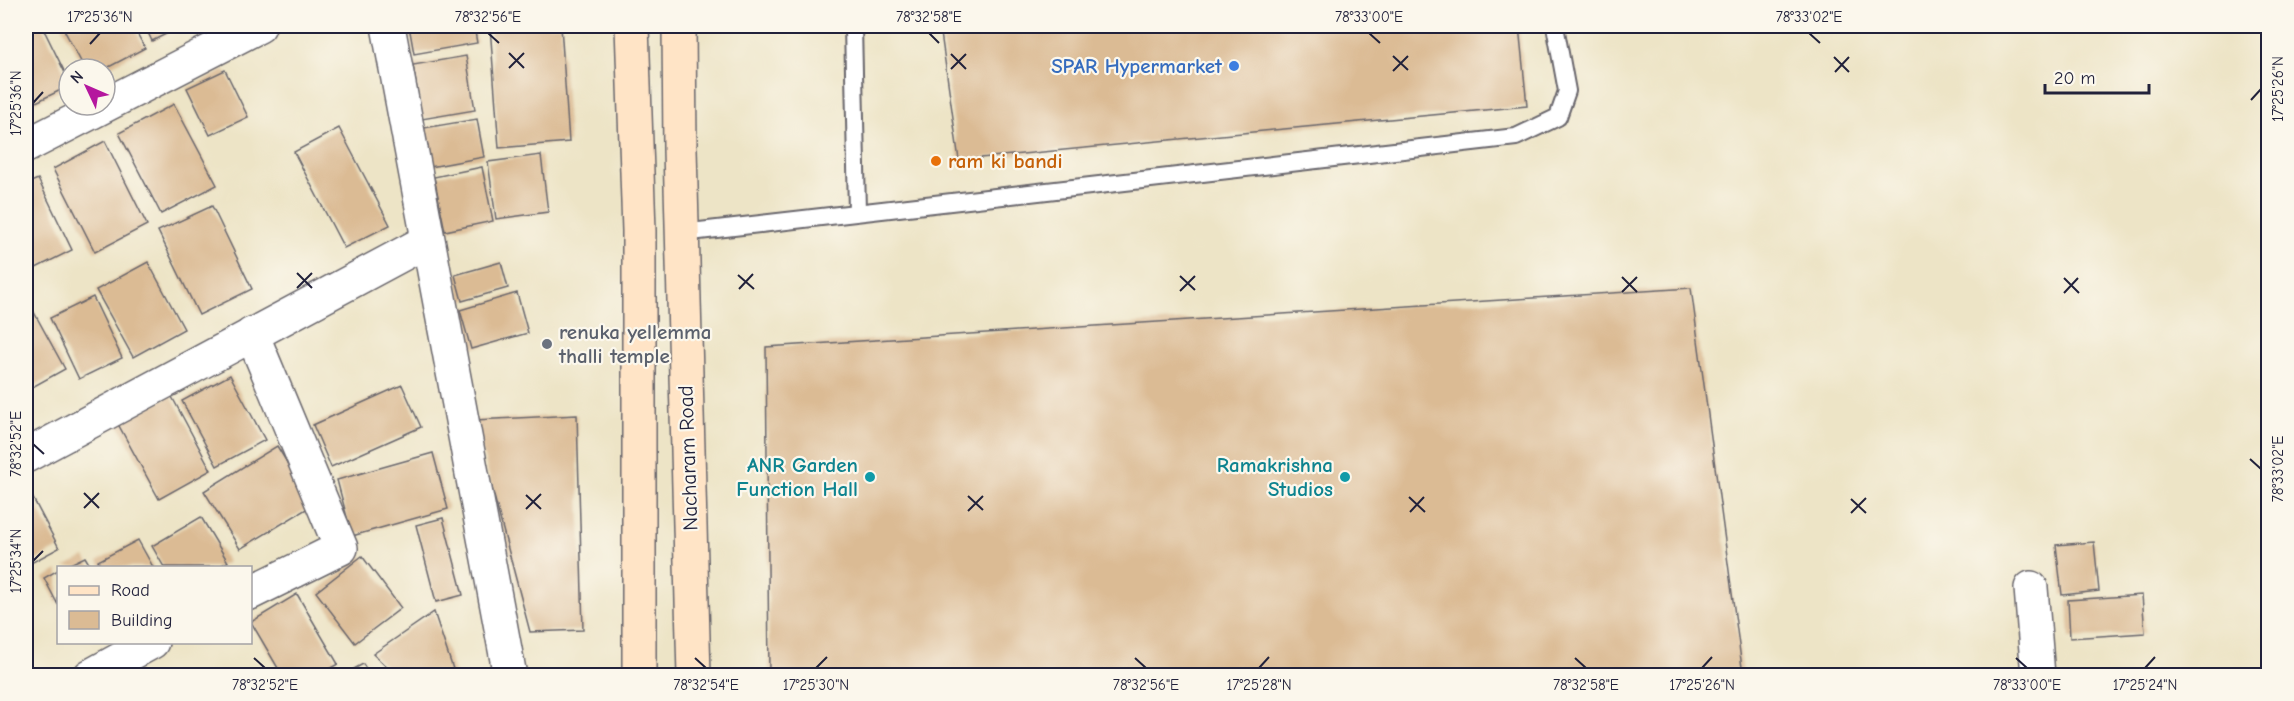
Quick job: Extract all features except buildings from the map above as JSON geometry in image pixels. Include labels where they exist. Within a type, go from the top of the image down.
[{"type":"main road","points":[[632,26],[639,313],[639,675]]},
{"type":"main road","name":"Nacharam Road","points":[[679,26],[694,675]]},
{"type":"main road","points":[[639,313],[684,306]]},
{"type":"street","points":[[26,146],[259,26]]},
{"type":"street","points":[[388,26],[510,675]]},
{"type":"street","points":[[26,456],[428,241]]},
{"type":"street","points":[[252,334],[340,548],[252,592]]},
{"type":"street","points":[[2031,588],[2038,675]]},
{"type":"street","points":[[111,670],[149,644]]},
{"type":"lane","points":[[853,26],[857,212]]},
{"type":"lane","points":[[682,232],[1516,137],[1558,117],[1567,91],[1555,26]]},
{"type":"place","name":"SPAR Hypermarket","points":[[1234,66]]},
{"type":"place","name":"ram ki bandi","points":[[936,161]]},
{"type":"place","name":"renuka yellemma thalli temple","points":[[547,344]]},
{"type":"place","name":"ANR Garden Function Hall","points":[[870,477]]},
{"type":"place","name":"Ramakrishna Studios","points":[[1345,477]]}]
